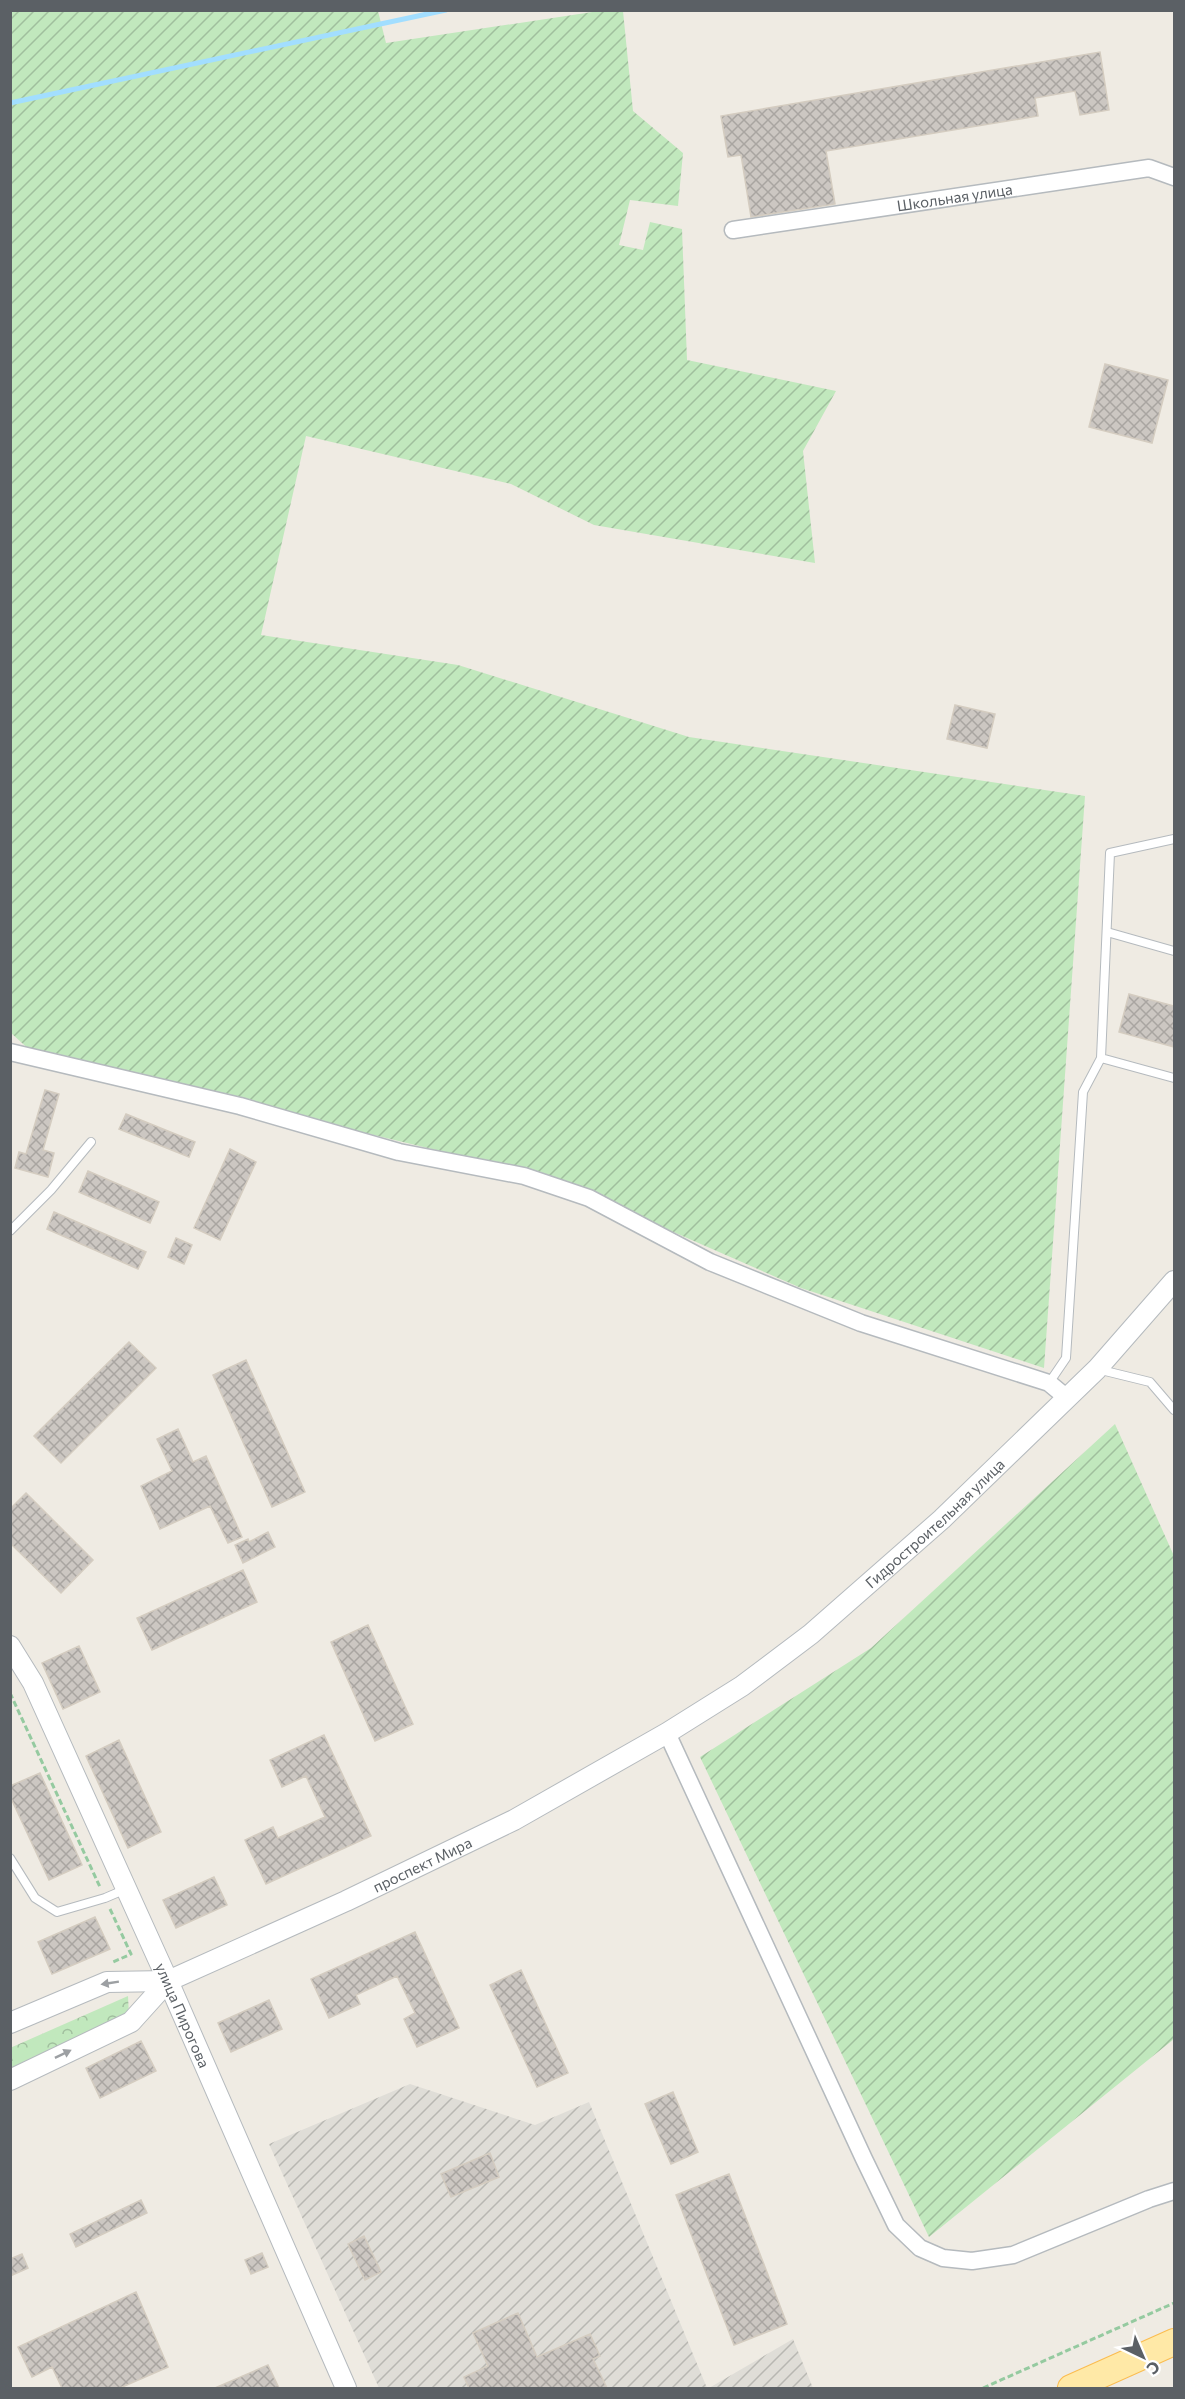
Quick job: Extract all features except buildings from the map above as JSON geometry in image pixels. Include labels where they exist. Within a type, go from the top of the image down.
[{"type":"main road","points":[[1071,2388],[1174,2342]]},
{"type":"street","name":"Школьная улица","points":[[733,230],[1149,168],[1174,177]]},
{"type":"street","points":[[10,1052],[240,1106],[399,1152],[524,1176],[589,1198],[710,1262],[861,1323],[1049,1383],[1067,1398]]},
{"type":"street","name":"Гидростроительная улица","points":[[667,1733],[742,1686],[811,1634],[942,1519],[1097,1369],[1174,1281]]},
{"type":"street","name":"улица Пирогова","points":[[10,1647],[33,1683],[127,1889],[346,2388]]},
{"type":"street","points":[[667,1733],[896,2225],[920,2248],[943,2258],[972,2261],[1013,2255],[1149,2199],[1174,2191]]},
{"type":"street","name":"проспект Мира","points":[[10,2080],[130,2022],[168,1981],[346,1901],[514,1820],[667,1733]]},
{"type":"street","name":"проспект Мира","points":[[10,2024],[107,1982],[168,1981]]},
{"type":"lane","points":[[1049,1383],[1066,1358],[1083,1092],[1101,1058],[1110,853],[1174,839]]},
{"type":"lane","points":[[1107,932],[1174,951]]},
{"type":"lane","points":[[1101,1058],[1174,1078]]},
{"type":"lane","points":[[10,1231],[51,1190],[91,1142]]},
{"type":"lane","points":[[1097,1369],[1150,1382],[1174,1410]]},
{"type":"lane","points":[[10,1858],[35,1898],[57,1912],[127,1889]]},
{"type":"path","points":[[10,1693],[131,1954],[109,1964]]},
{"type":"path","points":[[984,2388],[1174,2303]]},
{"type":"shaded area","points":[[410,2084],[535,2125],[589,2102],[707,2388],[379,2388],[269,2144]]},
{"type":"shaded area","points":[[793,2339],[813,2388],[709,2388]]},
{"type":"green space","points":[[11,11],[378,11],[386,43],[599,11],[623,11],[633,111],[683,153],[678,206],[630,200],[619,245],[643,250],[650,222],[682,229],[687,360],[836,391],[803,451],[815,563],[594,525],[511,484],[306,436],[261,635],[458,665],[689,737],[1085,796],[1044,1368],[801,1288],[548,1177],[33,1053],[11,1033]]},
{"type":"green space","points":[[1115,1424],[1174,1556],[1174,2039],[929,2237],[700,1757],[871,1648]]},
{"type":"green space","points":[[128,1996],[129,2016],[11,2072],[10,2048]]},
{"type":"waterway","points":[[10,103],[446,10]]}]
